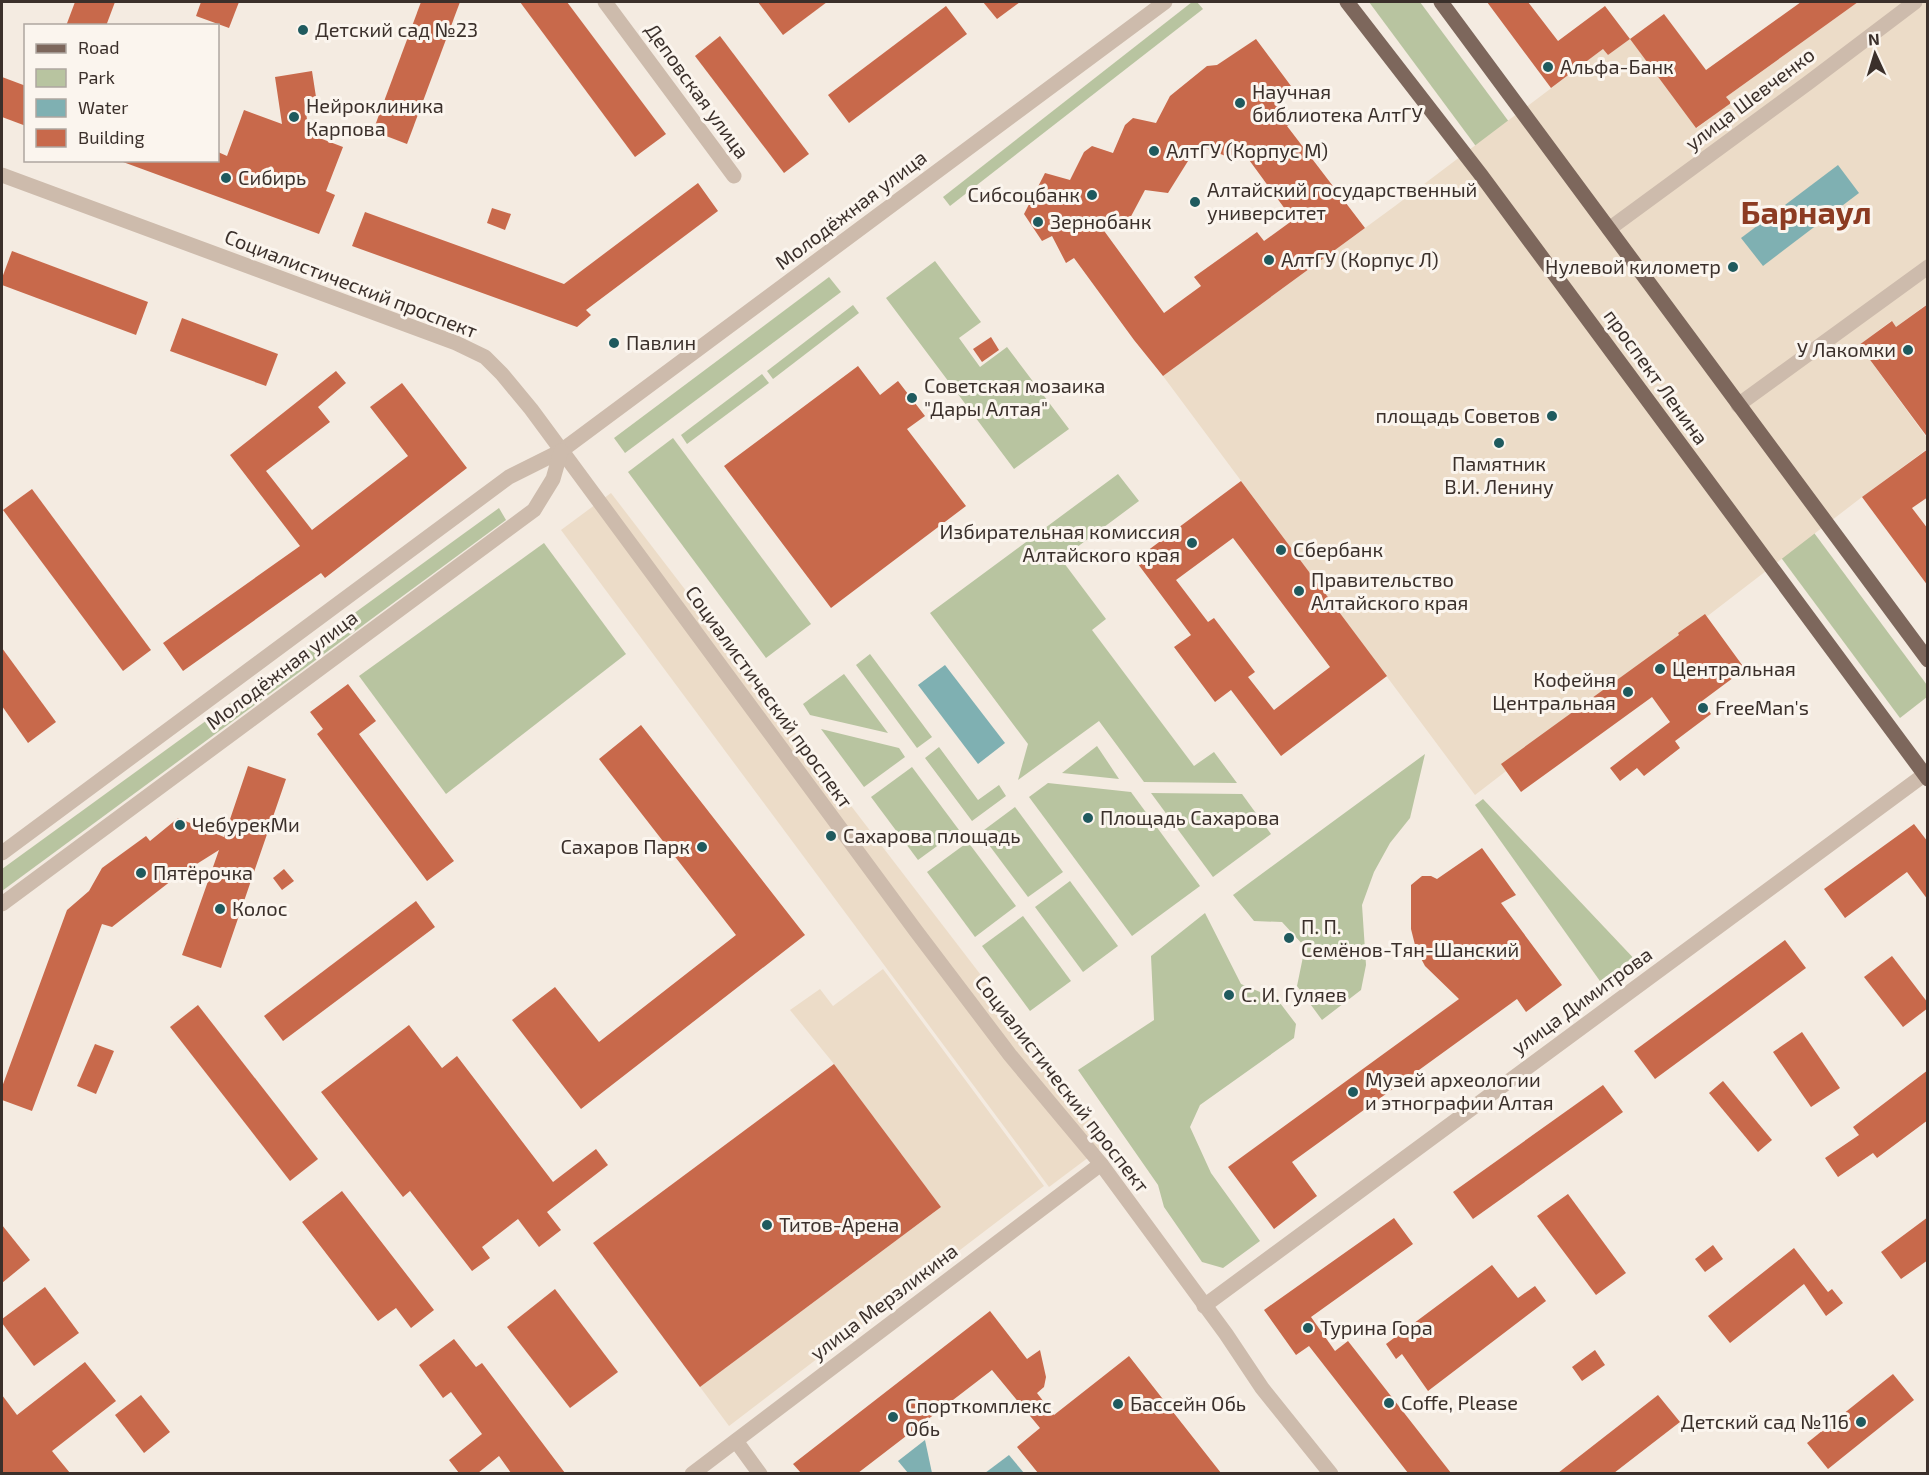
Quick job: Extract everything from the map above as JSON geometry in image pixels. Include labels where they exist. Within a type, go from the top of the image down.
[{"type":"main road","name":"проспект Ленина","points":[[1347,2],[1481,175],[1926,776]]},
{"type":"main road","points":[[1441,2],[1928,660]]},
{"type":"street","name":"Деповская улица","points":[[605,2],[734,176]]},
{"type":"street","name":"Молодёжная улица","points":[[2,853],[509,477],[561,451],[1165,2]]},
{"type":"street","name":"улица Шевченко","points":[[1609,229],[1915,2]]},
{"type":"street","name":"Социалистический проспект","points":[[2,175],[456,343],[485,357],[509,383],[561,451],[923,941],[1010,1055],[1101,1164],[1262,1388],[1331,1473]]},
{"type":"street","points":[[1738,405],[1928,267]]},
{"type":"street","name":"Молодёжная улица","points":[[2,903],[534,510],[553,479],[561,451]]},
{"type":"street","name":"улица Димитрова","points":[[1204,1306],[1926,776]]},
{"type":"street","name":"улица Мерзликина","points":[[692,1473],[1101,1164]]},
{"type":"street","points":[[736,1441],[760,1473]]},
{"type":"green space","points":[[1192,2],[1197,2],[1203,9],[950,206],[943,197]]},
{"type":"green space","points":[[1369,2],[1420,2],[1927,685],[1927,697],[1900,718]]},
{"type":"green space","points":[[935,261],[981,322],[959,338],[980,367],[1007,347],[1069,429],[1014,469],[886,298]]},
{"type":"green space","points":[[829,277],[841,292],[625,453],[614,438]]},
{"type":"green space","points":[[853,305],[859,313],[773,379],[767,371]]},
{"type":"green space","points":[[762,374],[769,383],[687,444],[681,435]]},
{"type":"green space","points":[[673,438],[811,624],[766,658],[628,472]]},
{"type":"green space","points":[[1118,474],[1139,501],[1061,559],[1106,619],[1092,630],[1194,766],[1214,752],[1237,783],[1144,782],[1099,721],[1018,780],[1028,744],[930,613]]},
{"type":"green space","points":[[499,508],[506,520],[2,891],[2,869]]},
{"type":"green space","points":[[544,543],[626,654],[446,794],[359,676]]},
{"type":"green space","points":[[870,654],[932,737],[917,748],[856,665]]},
{"type":"green space","points":[[844,674],[888,733],[810,715],[803,704]]},
{"type":"green space","points":[[821,729],[899,748],[905,757],[864,787]]},
{"type":"green space","points":[[1097,746],[1119,779],[1062,773]]},
{"type":"green space","points":[[939,747],[978,800],[999,785],[1006,796],[972,821],[925,758]]},
{"type":"green space","points":[[1425,754],[1410,818],[1390,843],[1374,872],[1362,905],[1366,965],[1361,990],[1322,1020],[1297,986],[1305,947],[1282,922],[1254,921],[1233,895]]},
{"type":"green space","points":[[912,767],[959,830],[918,860],[871,797]]},
{"type":"green space","points":[[1048,783],[1131,792],[1200,886],[1132,936],[1029,797]]},
{"type":"green space","points":[[1151,793],[1242,794],[1271,834],[1213,877]]},
{"type":"green space","points":[[1483,799],[1640,965],[1607,991],[1475,805]]},
{"type":"green space","points":[[1015,807],[1063,872],[1028,897],[980,833]]},
{"type":"green space","points":[[968,842],[1016,906],[975,937],[927,872]]},
{"type":"green space","points":[[1070,881],[1118,946],[1083,972],[1035,907]]},
{"type":"green space","points":[[1205,913],[1241,984],[1277,999],[1296,1024],[1294,1038],[1200,1105],[1190,1127],[1211,1173],[1260,1241],[1223,1268],[1202,1262],[1164,1207],[1158,1185],[1078,1070],[1154,1020],[1151,956]]},
{"type":"green space","points":[[1023,916],[1071,981],[1030,1011],[982,946]]},
{"type":"shaded area","name":"площадь Советов","points":[[1858,2],[1927,2],[1927,304],[1896,327],[1891,321],[1859,345],[1927,438],[1927,449],[1475,795],[1163,376],[1395,206],[1603,49],[1608,55],[1630,39],[1697,128],[1730,103],[1726,97]]},
{"type":"shaded area","name":"Сахарова площадь","points":[[611,493],[1109,1142],[1049,1187],[561,530]]},
{"type":"shaded area","points":[[883,969],[1044,1186],[729,1426],[700,1387],[941,1207],[834,1064],[790,1010],[820,989],[833,1006]]},
{"type":"water","points":[[1838,165],[1859,193],[1763,266],[1741,238]]},
{"type":"water","points":[[945,665],[1005,743],[978,764],[918,685]]},
{"type":"water","points":[[925,1440],[932,1473],[908,1473],[898,1461]]},
{"type":"water","points":[[1009,1455],[1024,1473],[985,1473]]},
{"type":"building","points":[[75,2],[115,2],[107,24],[67,24]]},
{"type":"building","points":[[201,2],[239,2],[229,28],[196,16]]},
{"type":"building","points":[[421,2],[460,2],[407,144],[373,131]]},
{"type":"building","points":[[520,2],[567,2],[666,134],[635,157]]},
{"type":"building","points":[[758,2],[827,2],[783,35]]},
{"type":"building","points":[[983,2],[1020,2],[997,19]]},
{"type":"building","points":[[1487,2],[1528,2],[1558,41],[1605,6],[1630,39],[1608,55],[1603,49],[1551,88]]},
{"type":"building","points":[[1801,2],[1858,2],[1726,97],[1731,103],[1696,128],[1630,39],[1664,14],[1706,70]]},
{"type":"building","points":[[946,6],[967,34],[849,123],[828,95]]},
{"type":"building","points":[[720,36],[809,154],[784,173],[695,56]]},
{"type":"building","points":[[1256,39],[1291,86],[1275,100],[1290,124],[1287,126],[1365,228],[1163,376],[1074,258],[1066,263],[1052,236],[1042,241],[1024,214],[1045,173],[1070,180],[1084,152],[1092,146],[1113,153],[1125,125],[1133,118],[1156,123],[1170,96],[1207,66],[1217,65]],"holes":[[[1198,145],[1233,159],[1244,153],[1293,220],[1264,241],[1257,232],[1194,277],[1201,286],[1164,313],[1094,217],[1128,222],[1145,190],[1168,193]]]},
{"type":"building","points":[[312,71],[316,97],[304,98],[309,134],[343,147],[326,191],[335,195],[319,234],[123,162],[219,162],[219,152],[227,156],[244,110],[282,124],[275,77]]},
{"type":"building","points":[[2,77],[24,85],[24,125],[2,117]]},
{"type":"building","points":[[698,183],[718,211],[586,310],[591,315],[577,327],[352,246],[365,212],[564,284]]},
{"type":"building","points":[[492,208],[511,214],[505,230],[487,223]]},
{"type":"building","points":[[12,251],[148,302],[136,335],[2,285],[2,278]]},
{"type":"building","points":[[1928,304],[1928,438],[1859,345],[1892,321],[1896,327]]},
{"type":"building","points":[[182,318],[278,354],[266,386],[170,351]]},
{"type":"building","points":[[991,337],[999,350],[982,362],[973,349]]},
{"type":"building","points":[[858,366],[880,395],[898,381],[925,416],[907,429],[966,506],[831,608],[724,466]]},
{"type":"building","points":[[336,371],[346,383],[318,407],[330,422],[266,471],[312,530],[408,456],[370,407],[402,383],[467,468],[325,578],[321,573],[183,671],[163,643],[300,546],[230,455]]},
{"type":"building","points":[[1928,449],[1928,497],[1912,508],[1928,529],[1928,586],[1862,497]]},
{"type":"building","points":[[1241,481],[1387,676],[1281,756],[1231,690],[1215,702],[1174,647],[1191,635],[1135,560]],"holes":[[[1233,538],[1330,667],[1274,710],[1248,677],[1255,672],[1214,618],[1208,622],[1176,580]]]},
{"type":"building","points":[[32,489],[151,650],[123,671],[3,510]]},
{"type":"building","points":[[1705,614],[1745,669],[1702,701],[1711,714],[1675,741],[1680,748],[1644,776],[1637,768],[1620,781],[1610,768],[1670,722],[1652,697],[1521,792],[1501,764]]},
{"type":"building","points":[[2,648],[56,722],[28,743],[2,706]]},
{"type":"building","points":[[348,684],[376,721],[359,734],[454,861],[427,881],[317,734],[323,729],[310,712]]},
{"type":"building","name":"Сахаров Парк","points":[[641,725],[805,935],[581,1109],[512,1020],[555,987],[599,1042],[736,935],[599,759]]},
{"type":"building","points":[[248,766],[286,779],[221,968],[182,955],[219,850],[176,877],[112,927],[102,924],[32,1111],[2,1100],[2,1087],[67,910],[89,891],[102,868],[146,836],[150,841],[178,818],[224,837]]},
{"type":"building","points":[[1914,824],[1928,842],[1928,900],[1907,872],[1845,918],[1824,889]]},
{"type":"building","points":[[1482,848],[1516,895],[1501,903],[1562,985],[1526,1012],[1517,999],[1292,1162],[1317,1196],[1274,1229],[1228,1167],[1459,999],[1425,966],[1416,949],[1411,929],[1411,885],[1422,876],[1437,879]]},
{"type":"building","points":[[284,869],[294,881],[282,890],[273,878]]},
{"type":"building","points":[[416,901],[435,927],[283,1041],[264,1016]]},
{"type":"building","points":[[1785,940],[1806,968],[1655,1079],[1634,1051]]},
{"type":"building","points":[[1892,956],[1928,1003],[1928,1008],[1903,1027],[1864,977]]},
{"type":"building","points":[[198,1005],[318,1159],[290,1181],[170,1027]]},
{"type":"building","points":[[409,1025],[442,1068],[457,1056],[553,1182],[596,1149],[608,1165],[547,1212],[561,1230],[539,1247],[518,1219],[482,1247],[490,1258],[472,1271],[410,1191],[403,1197],[321,1092]]},
{"type":"building","points":[[1802,1032],[1840,1088],[1811,1107],[1773,1052]]},
{"type":"building","points":[[95,1044],[114,1051],[96,1094],[77,1086]]},
{"type":"building","name":"Титов-Арена","points":[[834,1064],[941,1207],[700,1387],[593,1243]]},
{"type":"building","points":[[1928,1070],[1928,1120],[1877,1158],[1873,1153],[1838,1177],[1825,1158],[1859,1135],[1853,1127]]},
{"type":"building","points":[[1723,1081],[1772,1140],[1758,1152],[1709,1093]]},
{"type":"building","points":[[1603,1085],[1623,1112],[1473,1219],[1453,1192]]},
{"type":"building","points":[[342,1191],[434,1310],[411,1328],[396,1308],[378,1321],[302,1222]]},
{"type":"building","points":[[1568,1194],[1626,1273],[1596,1295],[1537,1216]]},
{"type":"building","points":[[1928,1217],[1928,1260],[1901,1279],[1881,1252]]},
{"type":"building","points":[[1394,1218],[1413,1244],[1311,1317],[1335,1351],[1348,1341],[1451,1473],[1408,1473],[1309,1346],[1296,1355],[1264,1310]]},
{"type":"building","points":[[2,1225],[30,1260],[2,1283]]},
{"type":"building","points":[[1713,1245],[1723,1259],[1705,1272],[1695,1259]]},
{"type":"building","points":[[1794,1248],[1828,1292],[1832,1289],[1843,1303],[1826,1316],[1804,1284],[1730,1343],[1708,1316]]},
{"type":"building","points":[[1492,1265],[1518,1298],[1535,1286],[1546,1301],[1428,1391],[1402,1354],[1396,1359],[1386,1344]]},
{"type":"building","points":[[45,1287],[79,1333],[34,1366],[2,1323],[2,1319]]},
{"type":"building","points":[[555,1289],[618,1372],[570,1408],[507,1327]]},
{"type":"building","points":[[990,1311],[1027,1359],[1040,1350],[1046,1377],[1044,1387],[1037,1393],[1054,1415],[1129,1356],[1221,1473],[1038,1473],[1017,1447],[1040,1428],[992,1370],[858,1473],[801,1473],[793,1464]]},
{"type":"building","points":[[454,1339],[476,1367],[482,1363],[565,1473],[511,1473],[499,1456],[478,1473],[459,1473],[449,1460],[482,1434],[451,1392],[443,1398],[419,1365]]},
{"type":"building","points":[[1595,1350],[1605,1365],[1582,1381],[1572,1367]]},
{"type":"building","points":[[85,1362],[116,1401],[52,1451],[70,1473],[2,1473],[2,1395],[17,1415]]},
{"type":"building","name":"Детский сад №116","points":[[1893,1374],[1914,1400],[1828,1469],[1807,1443]]},
{"type":"building","points":[[141,1395],[170,1432],[144,1453],[115,1415]]},
{"type":"building","points":[[1658,1395],[1680,1422],[1614,1473],[1558,1473]]},
{"type":"place","name":"Детский сад №23","points":[[303,30]]},
{"type":"place","name":"Альфа-Банк","points":[[1548,67]]},
{"type":"place","name":"Научная библиотека АлтГУ","points":[[1240,103]]},
{"type":"place","name":"Нейроклиника Карпова","points":[[294,117]]},
{"type":"place","name":"АлтГУ (Корпус М)","points":[[1154,151]]},
{"type":"place","name":"Сибирь","points":[[226,178]]},
{"type":"place","name":"Сибсоцбанк","points":[[1092,195]]},
{"type":"place","name":"Алтайский государственный университет","points":[[1195,202]]},
{"type":"place","name":"Зернобанк","points":[[1038,222]]},
{"type":"place","name":"АлтГУ (Корпус Л)","points":[[1269,260]]},
{"type":"place","name":"Нулевой километр","points":[[1733,267]]},
{"type":"place","name":"Павлин","points":[[614,343]]},
{"type":"place","name":"У Лакомки","points":[[1908,350]]},
{"type":"place","name":"Советская мозаика \"Дары Алтая\"","points":[[912,398]]},
{"type":"place","name":"площадь Советов","points":[[1552,416]]},
{"type":"place","name":"Памятник В.И. Ленину","points":[[1499,443]]},
{"type":"place","name":"Избирательная комиссия Алтайского края","points":[[1192,543]]},
{"type":"place","name":"Сбербанк","points":[[1281,550]]},
{"type":"place","name":"Правительство Алтайского края","points":[[1299,591]]},
{"type":"place","name":"Центральная","points":[[1660,669]]},
{"type":"place","name":"Кофейня Центральная","points":[[1628,692]]},
{"type":"place","name":"FreeMan's","points":[[1703,708]]},
{"type":"place","name":"Площадь Сахарова","points":[[1088,818]]},
{"type":"place","name":"ЧебурекМи","points":[[180,825]]},
{"type":"place","name":"Сахарова площадь","points":[[831,836]]},
{"type":"place","name":"Сахаров Парк","points":[[702,847]]},
{"type":"place","name":"Пятёрочка","points":[[141,873]]},
{"type":"place","name":"Колос","points":[[220,909]]},
{"type":"place","name":"П. П. Семёнов-Тян-Шанский","points":[[1289,938]]},
{"type":"place","name":"С. И. Гуляев","points":[[1229,995]]},
{"type":"place","name":"Музей археологии и этнографии Алтая","points":[[1353,1092]]},
{"type":"place","name":"Титов-Арена","points":[[767,1225]]},
{"type":"place","name":"Турина Гора","points":[[1308,1328]]},
{"type":"place","name":"Coffe, Please","points":[[1389,1403]]},
{"type":"place","name":"Бассейн Обь","points":[[1118,1404]]},
{"type":"place","name":"Спорткомплекс Обь","points":[[893,1417]]},
{"type":"place","name":"Детский сад №116","points":[[1861,1422]]},
{"type":"district","name":"Барнаул","points":[[1806,213]]}]
